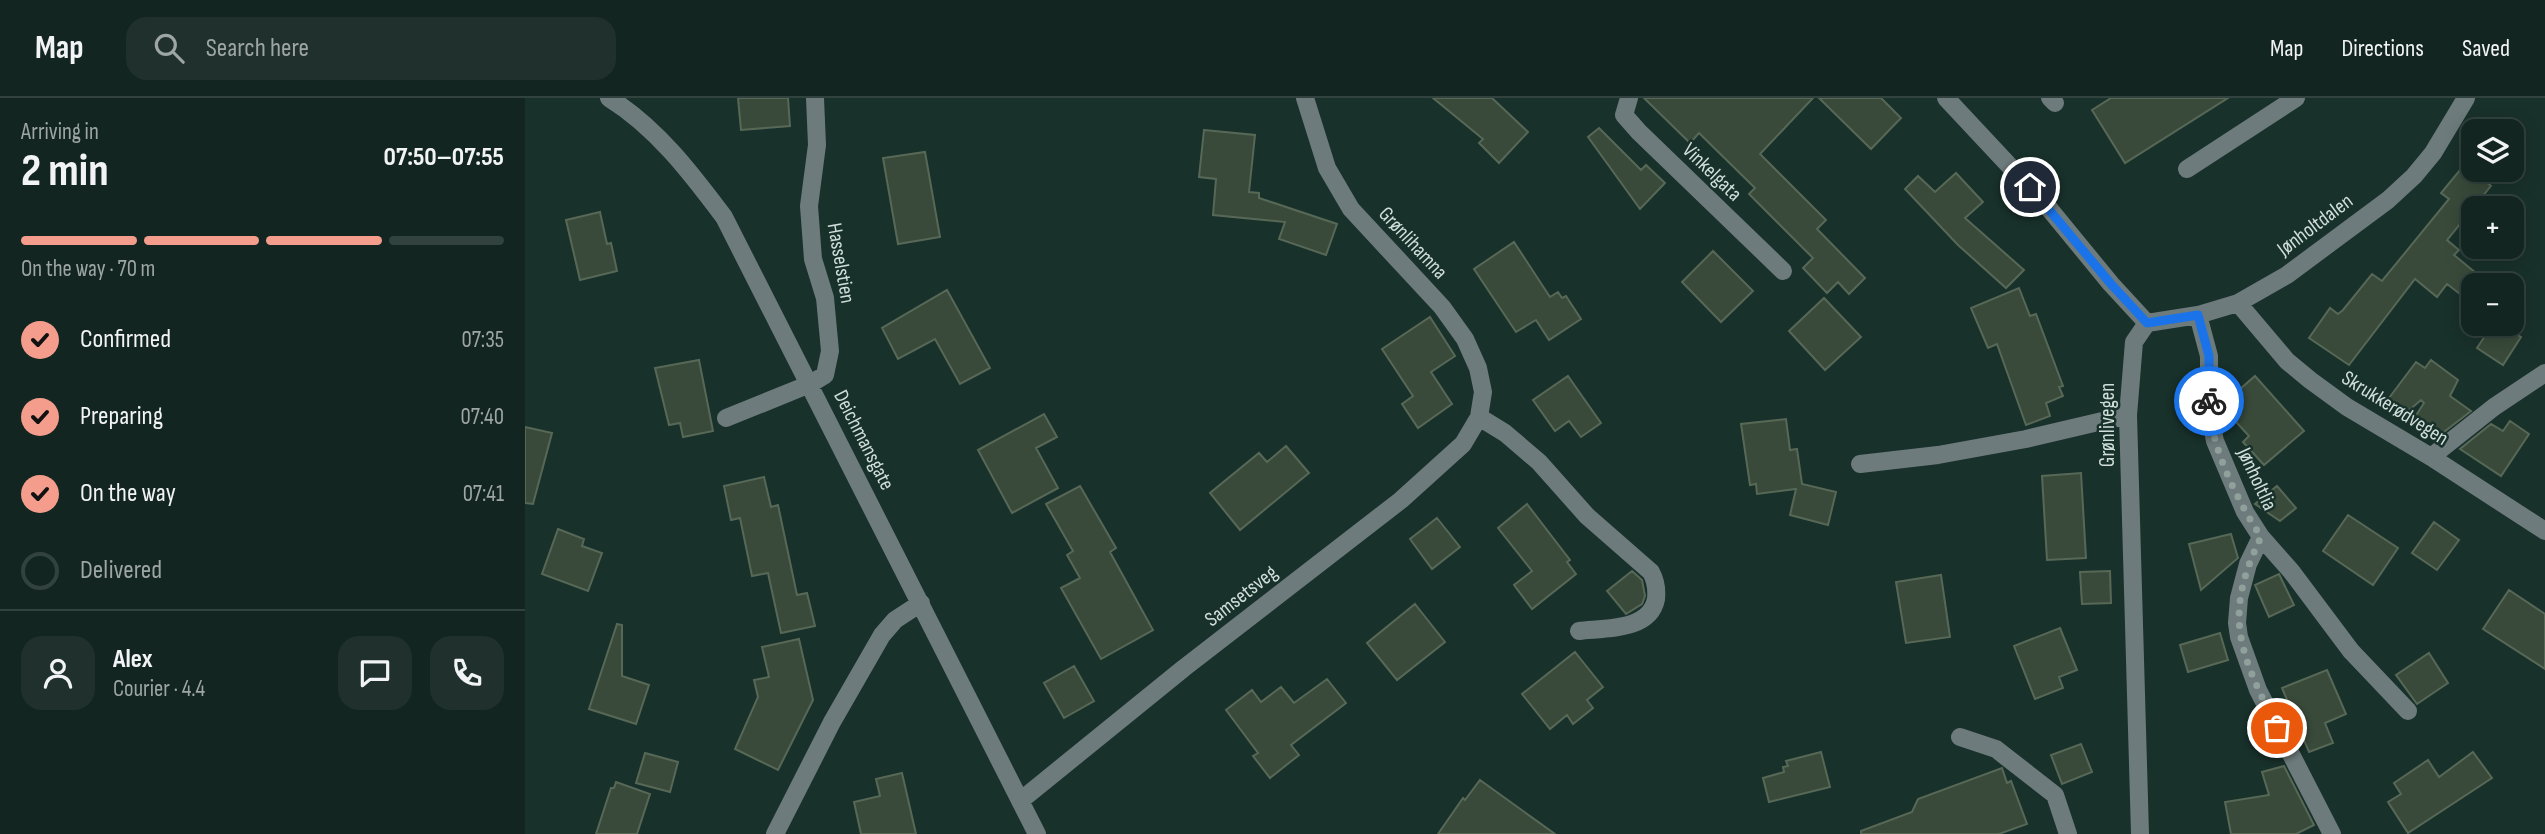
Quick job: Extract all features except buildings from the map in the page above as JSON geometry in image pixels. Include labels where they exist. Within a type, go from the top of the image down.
[{"type":"street","name":"Deichmansgate","points":[[609,98],[625,108],[681,161],[724,217],[1037,834]]},
{"type":"street","name":"Hasselstien","points":[[810,384],[825,375],[830,351],[825,298],[813,259],[809,206],[817,145],[815,98]]},
{"type":"street","name":"Grønlihamna","points":[[1304,98],[1327,168],[1352,209],[1442,307],[1465,339],[1478,368],[1483,392],[1479,417]]},
{"type":"street","name":"Vinkelgata","points":[[1629,98],[1624,115],[1706,199],[1783,271]]},
{"type":"street","points":[[1946,98],[2039,197],[2147,323]]},
{"type":"street","points":[[2187,169],[2296,98]]},
{"type":"street","name":"Jønholtdalen","points":[[2147,323],[2198,315],[2238,303],[2317,254],[2388,200],[2414,176],[2433,153],[2466,98]]},
{"type":"street","name":"Skrukkerødvegen","points":[[2238,303],[2287,361],[2310,380],[2347,407],[2431,457],[2545,531]]},
{"type":"street","name":"Jønholtlia","points":[[2198,315],[2209,356],[2209,412],[2215,441],[2245,512],[2261,537],[2291,571],[2351,651],[2408,711]]},
{"type":"street","name":"Grønlivegen","points":[[2140,834],[2128,415],[2134,342],[2147,323]]},
{"type":"street","points":[[2431,457],[2494,407],[2545,373]]},
{"type":"street","points":[[726,418],[810,384]]},
{"type":"street","points":[[1860,464],[2001,444],[2128,415]]},
{"type":"street","points":[[1479,417],[1505,433],[1539,462],[1587,516],[1651,572],[1655,580],[1657,592],[1654,608],[1640,622],[1579,631]]},
{"type":"street","name":"Samsetsveg","points":[[1020,802],[1184,668],[1401,500],[1463,444],[1479,417]]},
{"type":"street","name":"Jønholtlia","points":[[2261,537],[2248,564],[2239,598],[2239,637],[2258,690],[2332,834]]},
{"type":"street","points":[[775,834],[832,722],[882,635],[895,620],[921,603]]},
{"type":"street","points":[[1960,737],[1996,749],[2055,795],[2068,834]]},
{"type":"way so far","points":[[2209,401],[2215,441],[2245,512],[2261,537],[2248,564],[2239,598],[2237,623],[2239,637],[2258,690],[2277,728]]},
{"type":"route","points":[[2030,187],[2147,323],[2198,315],[2209,356],[2209,401]]}]
